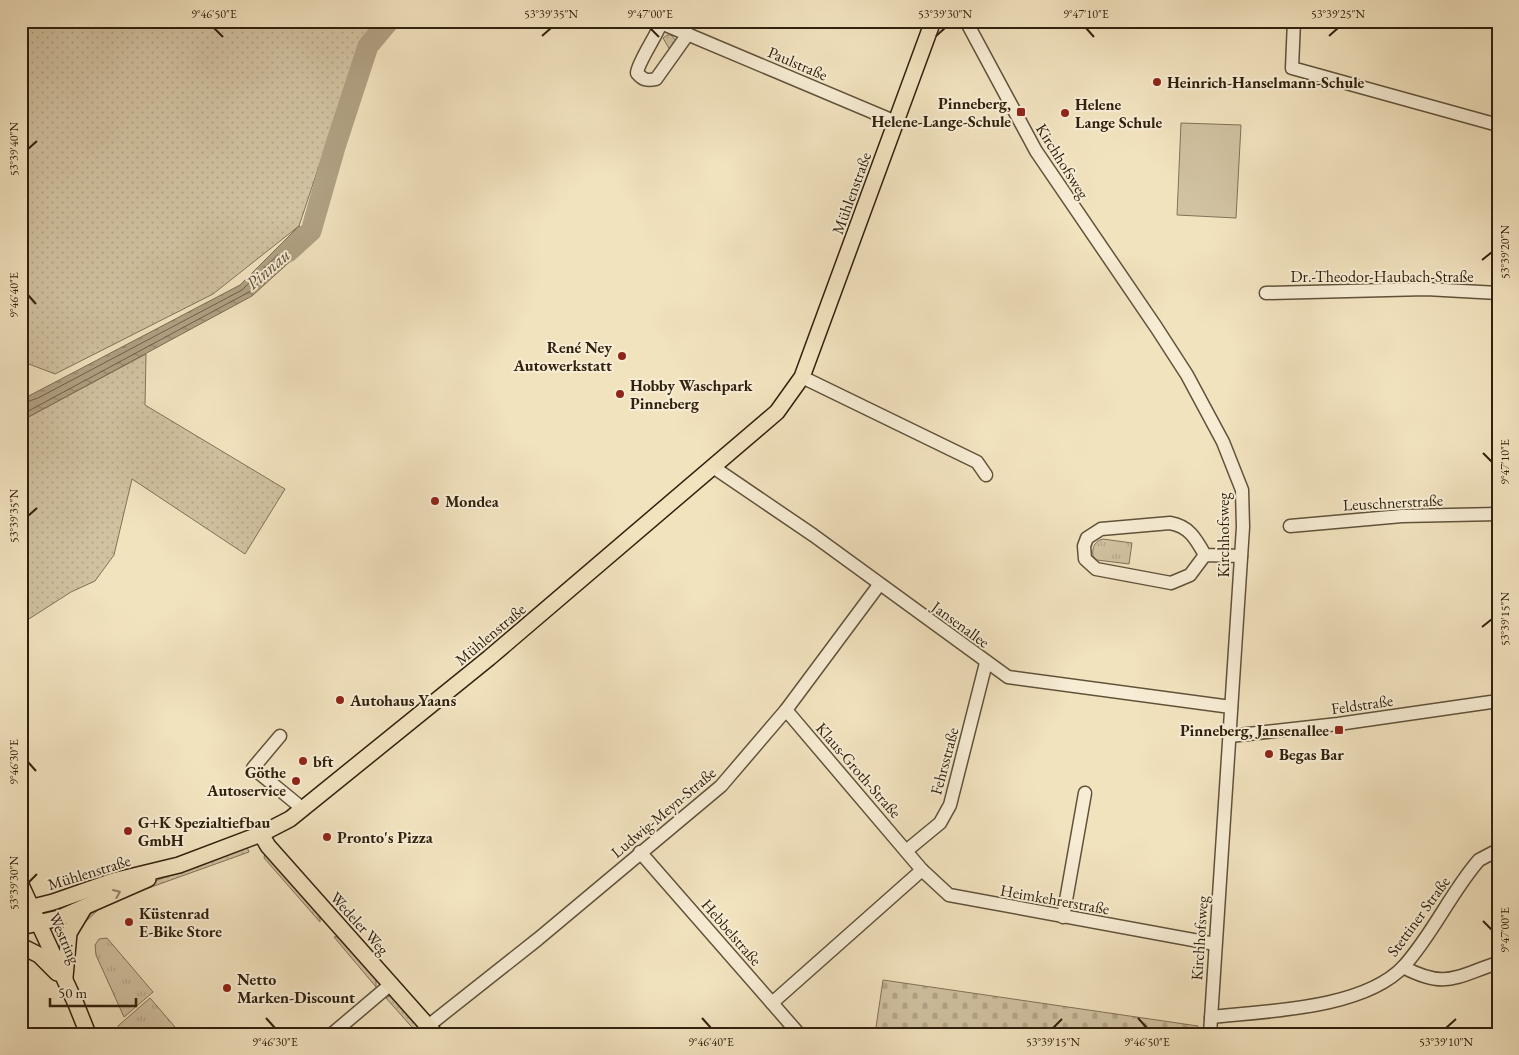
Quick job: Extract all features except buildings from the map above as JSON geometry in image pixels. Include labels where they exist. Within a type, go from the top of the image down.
[{"type":"main road","name":"Mühlenstraße","points":[[27,909],[113,881],[167,869],[261,834],[290,819],[313,803],[572,588],[777,412],[802,377],[933,21]]},
{"type":"main road","name":"Wedeler Weg","points":[[261,834],[268,846],[431,1030]]},
{"type":"main road","name":"Mühlenstraße","points":[[21,927],[59,918],[154,877],[167,869]]},
{"type":"main road","name":"Westring","points":[[21,885],[27,909],[38,922],[88,1034]]},
{"type":"main road","points":[[64,982],[69,933],[84,907]]},
{"type":"main road","points":[[21,946],[38,955],[64,982]]},
{"type":"street","name":"Kirchhofsweg","points":[[966,21],[1036,151],[1187,375],[1223,442],[1242,490],[1241,556],[1210,1034]]},
{"type":"street","points":[[1294,21],[1292,68],[1498,125]]},
{"type":"street","name":"Paulstraße","points":[[688,34],[656,79],[648,81],[637,73],[638,66],[653,43],[662,22],[896,122]]},
{"type":"street","name":"Dr.-Theodor-Haubach-Straße","points":[[1266,293],[1426,289],[1498,293]]},
{"type":"street","points":[[802,377],[977,462],[986,475]]},
{"type":"street","name":"Jansenallee","points":[[713,467],[813,535],[986,663],[1008,677],[1231,707]]},
{"type":"street","name":"Leuschnerstraße","points":[[1290,526],[1402,516],[1498,514]]},
{"type":"street","points":[[1170,523],[1180,525],[1188,530],[1205,555],[1190,575],[1171,583],[1096,569],[1086,559],[1084,546],[1087,538],[1101,530],[1170,523]]},
{"type":"street","points":[[1205,555],[1241,556]]},
{"type":"street","name":"Ludwig-Meyn-Straße","points":[[431,1030],[640,852],[721,786],[786,710],[879,585]]},
{"type":"street","name":"Fehrsstraße","points":[[906,851],[940,823],[950,805],[986,663]]},
{"type":"street","name":"Feldstraße","points":[[1230,736],[1306,728],[1498,701]]},
{"type":"street","name":"Klaus-Groth-Straße","points":[[786,710],[906,851]]},
{"type":"street","points":[[280,736],[254,768],[297,804]]},
{"type":"street","points":[[1063,917],[1085,793]]},
{"type":"street","name":"Stettiner Straße","points":[[1211,1017],[1281,1009],[1354,996],[1372,989],[1403,967],[1470,870],[1479,860],[1498,850]]},
{"type":"street","name":"Heimkehrerstraße","points":[[906,851],[941,889],[953,896],[1215,944]]},
{"type":"street","name":"Hebbelstraße","points":[[640,852],[799,1034]]},
{"type":"street","points":[[772,1003],[922,870]]},
{"type":"street","points":[[1403,967],[1421,976],[1440,980],[1458,979],[1498,963]]},
{"type":"street","points":[[334,1033],[391,984]]},
{"type":"green space","points":[[22,21],[380,21],[373,31],[332,127],[299,226],[213,294],[55,374],[21,361]]},
{"type":"green space","points":[[671,35],[677,42],[671,52],[663,38]]},
{"type":"green space","points":[[1181,123],[1241,125],[1236,218],[1177,215]]},
{"type":"green space","points":[[146,354],[145,405],[285,489],[245,554],[132,479],[114,555],[95,581],[71,592],[21,624],[21,421]]},
{"type":"green space","points":[[1103,539],[1132,543],[1129,564],[1097,560],[1093,556],[1093,548],[1098,541]]},
{"type":"green space","points":[[247,847],[249,852],[115,900],[101,907],[81,926],[87,913],[128,891]]},
{"type":"green space","points":[[265,851],[320,913],[320,922],[264,858]]},
{"type":"green space","points":[[338,936],[343,939],[376,977],[376,987],[334,937]]},
{"type":"green space","points":[[107,938],[153,992],[124,1017],[96,955],[95,945],[99,939]]},
{"type":"green space","points":[[883,980],[1198,1026],[1197,1034],[875,1034]]},
{"type":"green space","points":[[389,996],[393,997],[426,1034],[418,1034],[386,998]]},
{"type":"green space","points":[[150,998],[181,1034],[120,1034],[118,1026]]},
{"type":"water","points":[[299,226],[316,238],[252,296],[21,421],[21,400],[240,285]]},
{"type":"waterway","name":"Pinnau","points":[[288,252],[311,231],[335,147],[368,46],[389,21]]},
{"type":"place","name":"Heinrich-Hanselmann-Schule","points":[[1157,82]]},
{"type":"place","name":"Pinneberg, Helene-Lange-Schule","points":[[1021,112]]},
{"type":"place","name":"Helene Lange Schule","points":[[1065,113]]},
{"type":"place","name":"René Ney Autowerkstatt","points":[[622,356]]},
{"type":"place","name":"Hobby Waschpark Pinneberg","points":[[620,394]]},
{"type":"place","name":"Mondea","points":[[435,501]]},
{"type":"place","name":"Autohaus Yaans","points":[[340,700]]},
{"type":"place","name":"Pinneberg, Jansenallee","points":[[1339,730]]},
{"type":"place","name":"Begas Bar","points":[[1269,754]]},
{"type":"place","name":"bft","points":[[303,761]]},
{"type":"place","name":"Göthe Autoservice","points":[[296,781]]},
{"type":"place","name":"G+K Spezialtiefbau GmbH","points":[[128,831]]},
{"type":"place","name":"Pronto's Pizza","points":[[327,837]]},
{"type":"place","name":"Küstenrad E-Bike Store","points":[[129,922]]},
{"type":"place","name":"Netto Marken-Discount","points":[[227,988]]}]
